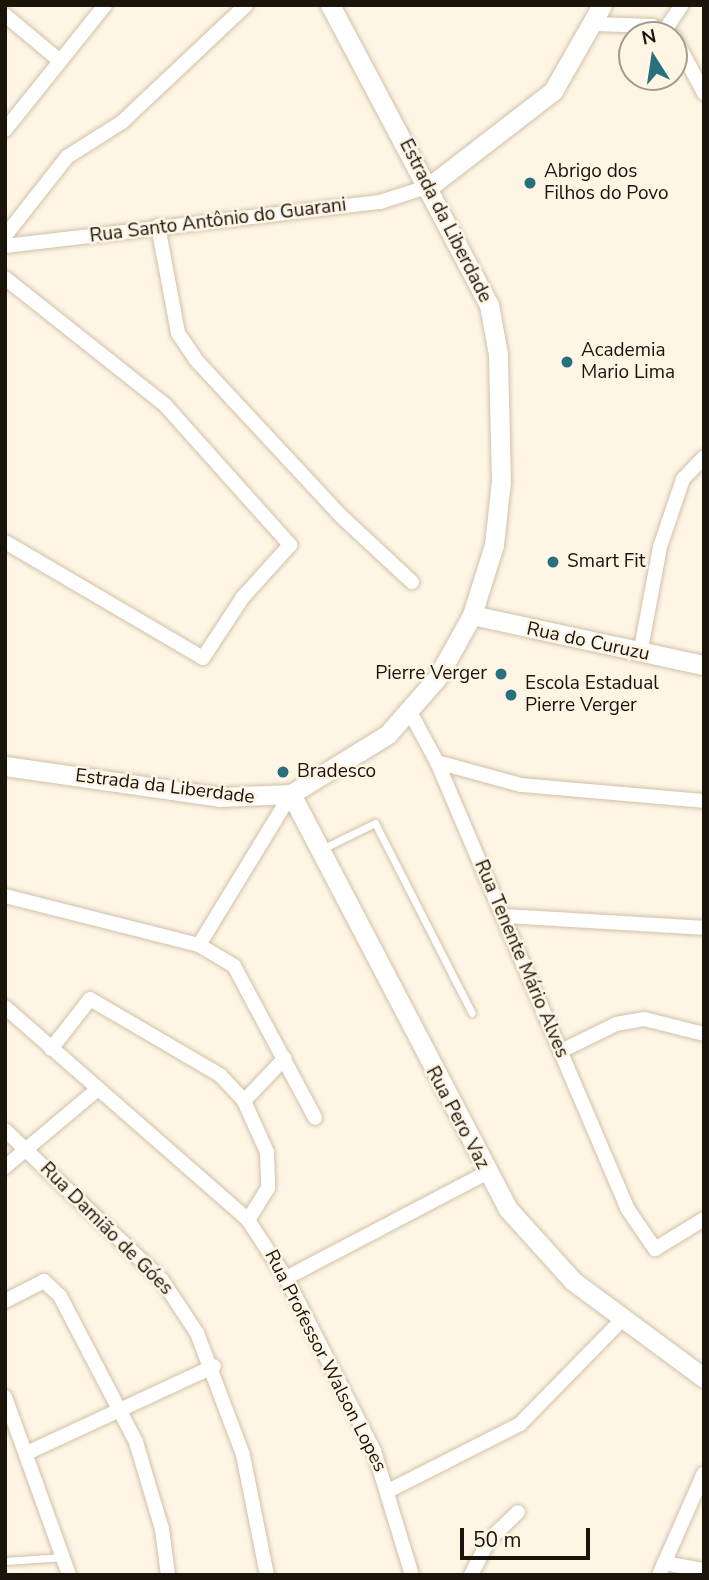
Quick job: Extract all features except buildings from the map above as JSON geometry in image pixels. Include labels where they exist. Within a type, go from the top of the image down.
[{"type":"main road","name":"Estrada da Liberdade","points":[[5,766],[220,797],[291,794],[356,757],[410,712],[452,656],[472,615],[499,512],[498,354],[480,281],[330,5]]},
{"type":"main road","points":[[430,186],[524,120],[575,62],[602,5]]},
{"type":"main road","name":"Rua do Curuzu","points":[[472,615],[640,654],[704,665]]},
{"type":"main road","name":"Rua Pero Vaz","points":[[291,794],[486,1173],[538,1244],[622,1320],[704,1378]]},
{"type":"street","points":[[5,130],[105,5]]},
{"type":"street","points":[[5,236],[67,156],[122,122],[246,5]]},
{"type":"street","points":[[5,15],[60,61]]},
{"type":"street","points":[[595,24],[618,27]]},
{"type":"street","points":[[688,65],[704,93]]},
{"type":"street","name":"Rua Santo Antônio do Guarani","points":[[5,246],[380,202],[430,186]]},
{"type":"street","points":[[158,226],[177,333],[196,360],[341,516],[412,582]]},
{"type":"street","points":[[5,278],[165,405],[288,541],[288,550],[243,597],[203,658],[5,541]]},
{"type":"street","points":[[640,654],[660,547],[683,479],[704,457]]},
{"type":"street","name":"Rua Tenente Mário Alves","points":[[410,712],[437,762],[627,1208],[655,1249],[702,1223]]},
{"type":"street","points":[[437,762],[521,785],[704,801]]},
{"type":"street","points":[[199,945],[291,794]]},
{"type":"street","points":[[5,896],[199,945],[234,966],[246,982],[315,1118]]},
{"type":"street","points":[[503,916],[704,928]]},
{"type":"street","points":[[51,1049],[85,1002],[96,1000],[195,1057],[244,1101],[268,1169],[268,1188],[248,1220]]},
{"type":"street","name":"Rua Professor Walson Lopes","points":[[5,1007],[248,1220],[286,1278],[390,1490],[412,1575]]},
{"type":"street","points":[[561,1051],[617,1024],[644,1019],[704,1034]]},
{"type":"street","points":[[244,1101],[285,1058]]},
{"type":"street","points":[[5,1167],[98,1089]]},
{"type":"street","name":"Rua Damião de Góes","points":[[5,1130],[162,1280],[214,1366],[253,1491],[267,1575]]},
{"type":"street","points":[[286,1278],[486,1173]]},
{"type":"street","points":[[5,1301],[44,1280],[60,1296],[121,1408],[162,1529],[168,1575]]},
{"type":"street","points":[[390,1490],[520,1424],[622,1320]]},
{"type":"street","points":[[27,1453],[214,1366]]},
{"type":"street","points":[[5,1397],[10,1422],[27,1453],[66,1557],[69,1575]]},
{"type":"street","points":[[704,1474],[662,1569],[704,1570]]},
{"type":"street","points":[[471,1575],[489,1540],[518,1512]]},
{"type":"lane","points":[[320,850],[375,823],[472,1013]]},
{"type":"lane","points":[[5,1561],[66,1557]]},
{"type":"place","name":"Abrigo dos Filhos do Povo","points":[[530,183]]},
{"type":"place","name":"Academia Mario Lima","points":[[567,362]]},
{"type":"place","name":"Smart Fit","points":[[553,562]]},
{"type":"place","name":"Pierre Verger","points":[[501,674]]},
{"type":"place","name":"Escola Estadual Pierre Verger","points":[[511,695]]},
{"type":"place","name":"Bradesco","points":[[283,772]]}]
